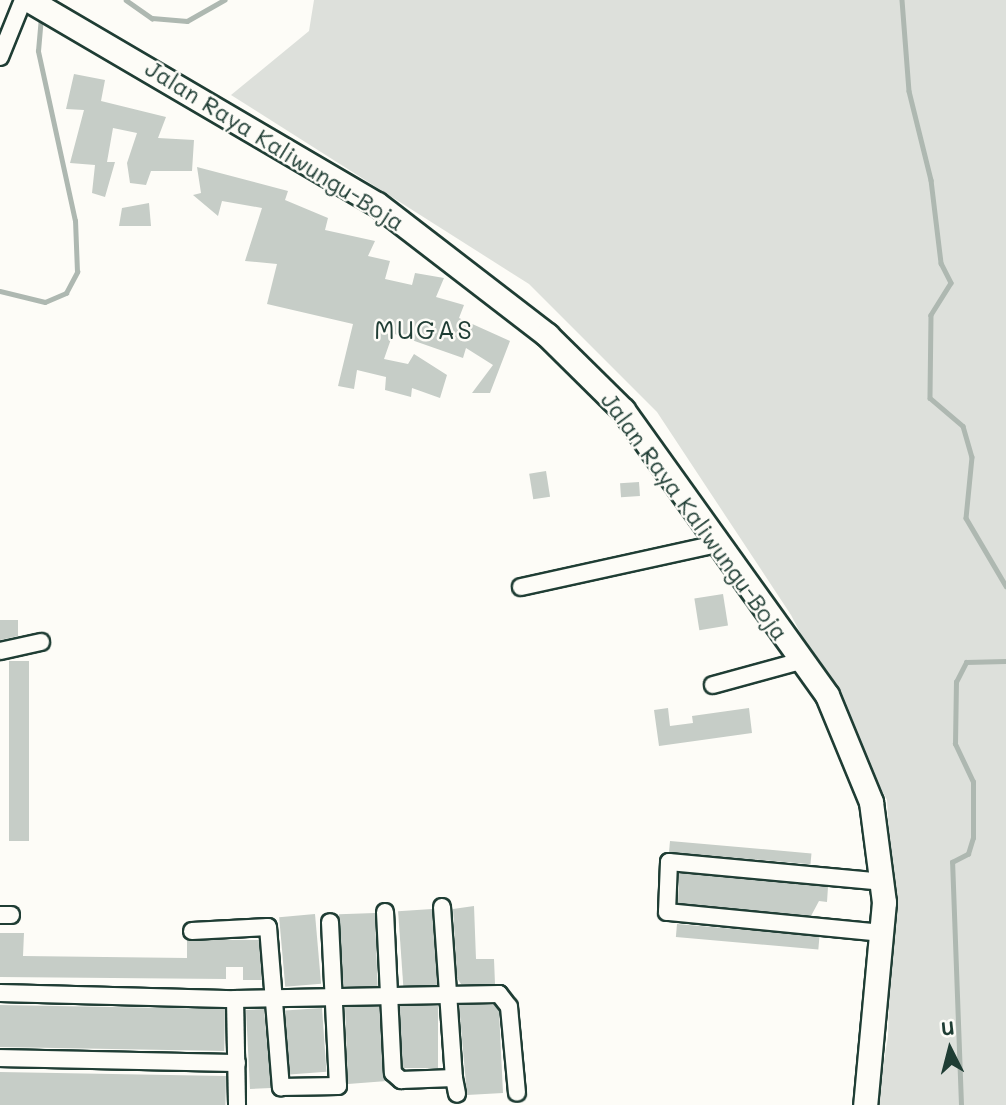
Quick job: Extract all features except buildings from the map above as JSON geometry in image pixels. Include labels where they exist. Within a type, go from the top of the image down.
[{"type":"main road","name":"Jalan Raya Kaliwungu-Boja","points":[[29,1],[72,22],[377,204],[547,335],[623,410],[716,544],[827,695],[857,762],[879,832],[884,881],[882,933],[865,1105]]},
{"type":"street","points":[[0,57],[6,15],[29,1]]},
{"type":"street","points":[[521,587],[716,544]]},
{"type":"street","points":[[0,651],[41,642]]},
{"type":"street","points":[[713,685],[801,662]]},
{"type":"street","points":[[882,933],[667,912],[669,862],[884,881]]},
{"type":"street","points":[[385,912],[393,1073],[401,1080],[455,1086],[442,907]]},
{"type":"street","points":[[192,930],[268,927],[281,1087],[338,1086],[330,922]]},
{"type":"street","points":[[0,993],[273,999],[447,993],[506,999],[517,1093]]},
{"type":"street","points":[[235,999],[237,1105]]},
{"type":"street","points":[[0,1058],[237,1063]]},
{"type":"shaded area","points":[[314,0],[1006,0],[1006,1105],[877,1105],[888,1036],[892,892],[887,800],[791,615],[657,412],[529,284],[231,95],[309,31]]},
{"type":"waterway","points":[[126,0],[152,18],[187,21],[224,0]]},
{"type":"waterway","points":[[902,0],[909,91],[931,180],[941,263],[951,283],[931,315],[930,398],[963,426],[972,457],[966,518],[1006,586]]},
{"type":"waterway","points":[[0,291],[45,302],[66,293],[77,272],[75,221],[38,51],[41,18]]},
{"type":"waterway","points":[[961,1105],[952,862],[968,854],[973,838],[973,782],[955,744],[956,682],[966,662],[1006,661]]},
{"type":"district","name":"MUGAS","points":[[424,330]]}]
